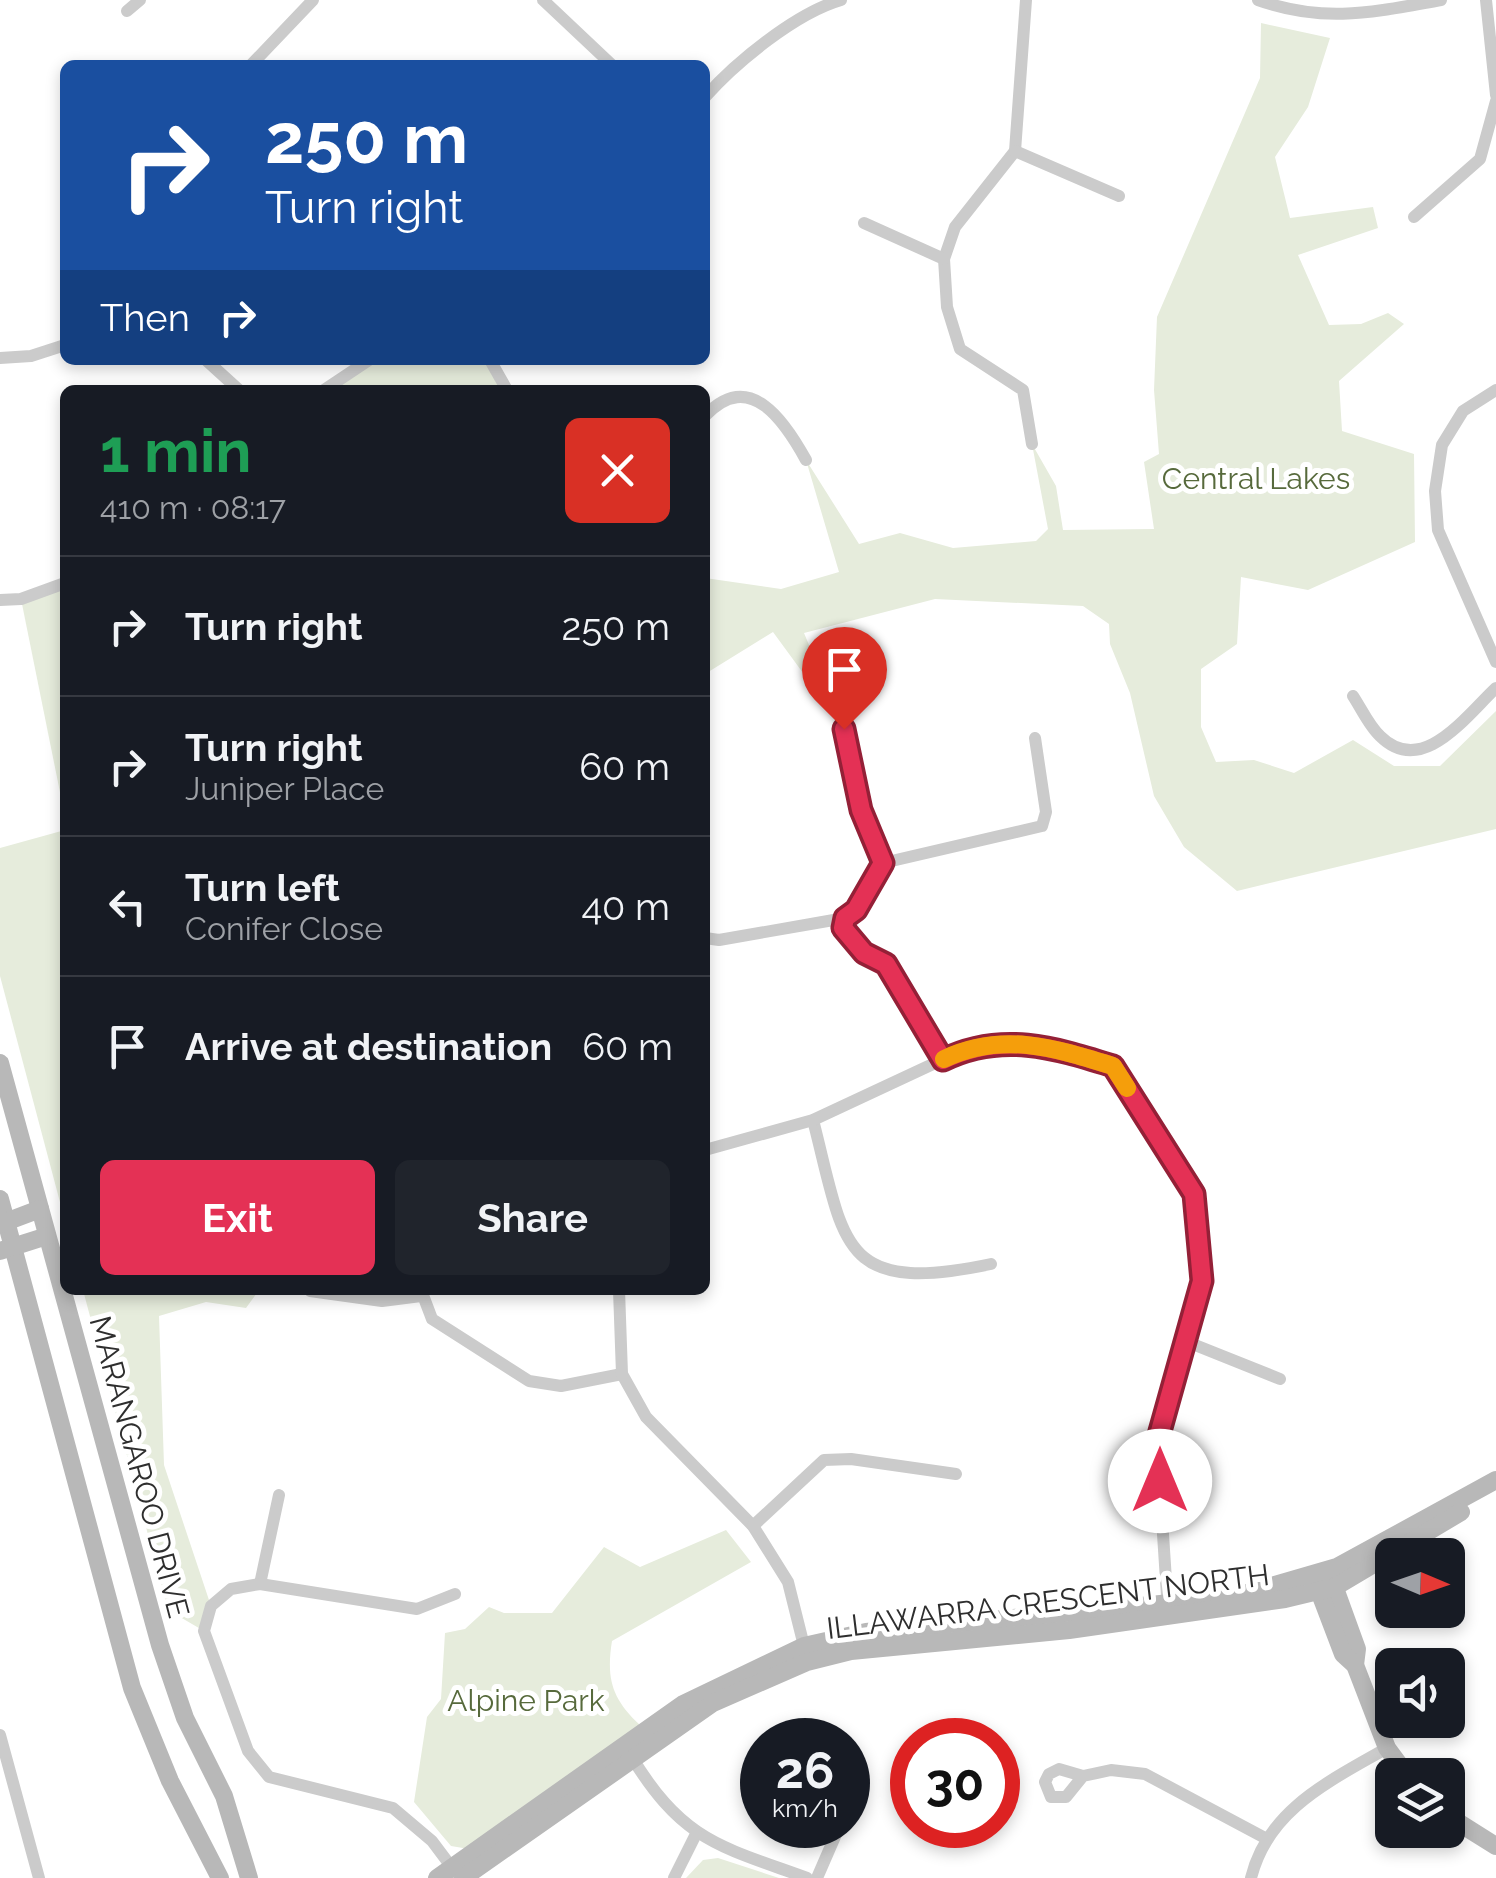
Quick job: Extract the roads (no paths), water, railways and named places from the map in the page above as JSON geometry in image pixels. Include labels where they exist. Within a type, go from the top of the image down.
[{"type":"main road","name":"MARANGAROO DRIVE","points":[[0,1063],[60,1283]]},
{"type":"main road","points":[[0,1199],[6,1249],[132,1688],[170,1780],[220,1878]]},
{"type":"main road","points":[[3,1223],[40,1209]]},
{"type":"main road","points":[[6,1249],[47,1236]]},
{"type":"main road","name":"MARANGAROO DRIVE","points":[[63,1295],[160,1645],[186,1718],[224,1796],[248,1878]]},
{"type":"main road","name":"ILLAWARRA CRESCENT NORTH","points":[[1323,1581],[1496,1480]]},
{"type":"main road","name":"ILLAWARRA CRESCENT NORTH","points":[[453,1875],[629,1753],[806,1654],[1168,1609],[1244,1608],[1323,1581],[1496,1492]]},
{"type":"main road","points":[[1323,1581],[1356,1649],[1354,1664],[1386,1748],[1394,1758]]},
{"type":"main road","points":[[1465,1827],[1496,1846]]},
{"type":"street","points":[[128,11],[140,0]]},
{"type":"street","points":[[255,60],[313,0]]},
{"type":"street","points":[[543,0],[607,60]]},
{"type":"street","points":[[710,92],[729,70],[822,6],[842,0]]},
{"type":"street","points":[[1026,0],[1015,151],[955,227],[944,259],[947,307],[960,349],[1023,390],[1032,444]]},
{"type":"street","points":[[1258,0],[1298,14],[1368,14],[1441,0]]},
{"type":"street","points":[[1414,217],[1480,159],[1493,126],[1496,98],[1486,0]]},
{"type":"street","points":[[1015,151],[1118,196]]},
{"type":"street","points":[[864,223],[944,259]]},
{"type":"street","points":[[0,358],[31,356],[60,347]]},
{"type":"street","points":[[211,365],[233,385]]},
{"type":"street","points":[[332,385],[362,365]]},
{"type":"street","points":[[1496,390],[1463,411],[1442,445],[1434,491],[1438,530],[1496,662]]},
{"type":"street","points":[[710,412],[728,399],[752,399],[784,420],[806,460]]},
{"type":"street","points":[[0,600],[21,599],[60,585]]},
{"type":"street","points":[[1353,696],[1380,736],[1403,751],[1417,752],[1434,746],[1496,688]]},
{"type":"street","points":[[844,729],[861,810],[883,863]]},
{"type":"street","points":[[710,939],[845,918],[856,910],[883,863],[1042,826],[1046,812],[1035,738]]},
{"type":"street","points":[[845,918],[843,928],[850,940],[886,964],[943,1060]]},
{"type":"street","points":[[710,1149],[813,1120],[963,1050],[1034,1042],[1113,1066],[1194,1194],[1202,1281],[1157,1442],[1168,1609]]},
{"type":"street","points":[[813,1120],[846,1242],[868,1264],[954,1272],[991,1264]]},
{"type":"street","points":[[342,1295],[382,1300],[410,1295]]},
{"type":"street","points":[[422,1295],[432,1318],[529,1381],[561,1386],[622,1374]]},
{"type":"street","points":[[619,1295],[622,1374],[646,1417],[754,1526],[788,1582],[806,1654]]},
{"type":"street","points":[[1186,1342],[1280,1379]]},
{"type":"street","points":[[754,1526],[824,1460],[850,1459],[956,1474]]},
{"type":"street","points":[[260,1584],[279,1495]]},
{"type":"street","points":[[453,1875],[412,1820],[393,1808],[291,1786],[269,1776],[248,1752],[204,1630],[211,1606],[232,1589],[260,1584],[417,1609],[456,1594]]},
{"type":"street","points":[[0,1734],[3,1759],[39,1878]]},
{"type":"street","points":[[1252,1878],[1267,1839],[1306,1796],[1386,1748]]},
{"type":"street","points":[[629,1753],[696,1834],[724,1849],[808,1878]]},
{"type":"street","points":[[1083,1776],[1110,1770],[1145,1774],[1267,1839]]},
{"type":"street","points":[[674,1878],[696,1834]]},
{"type":"street","points":[[817,1878],[830,1848]]},
{"type":"park label","name":"Central Lakes","points":[[1256,479]]},
{"type":"park label","name":"Alpine Park","points":[[526,1701]]}]
